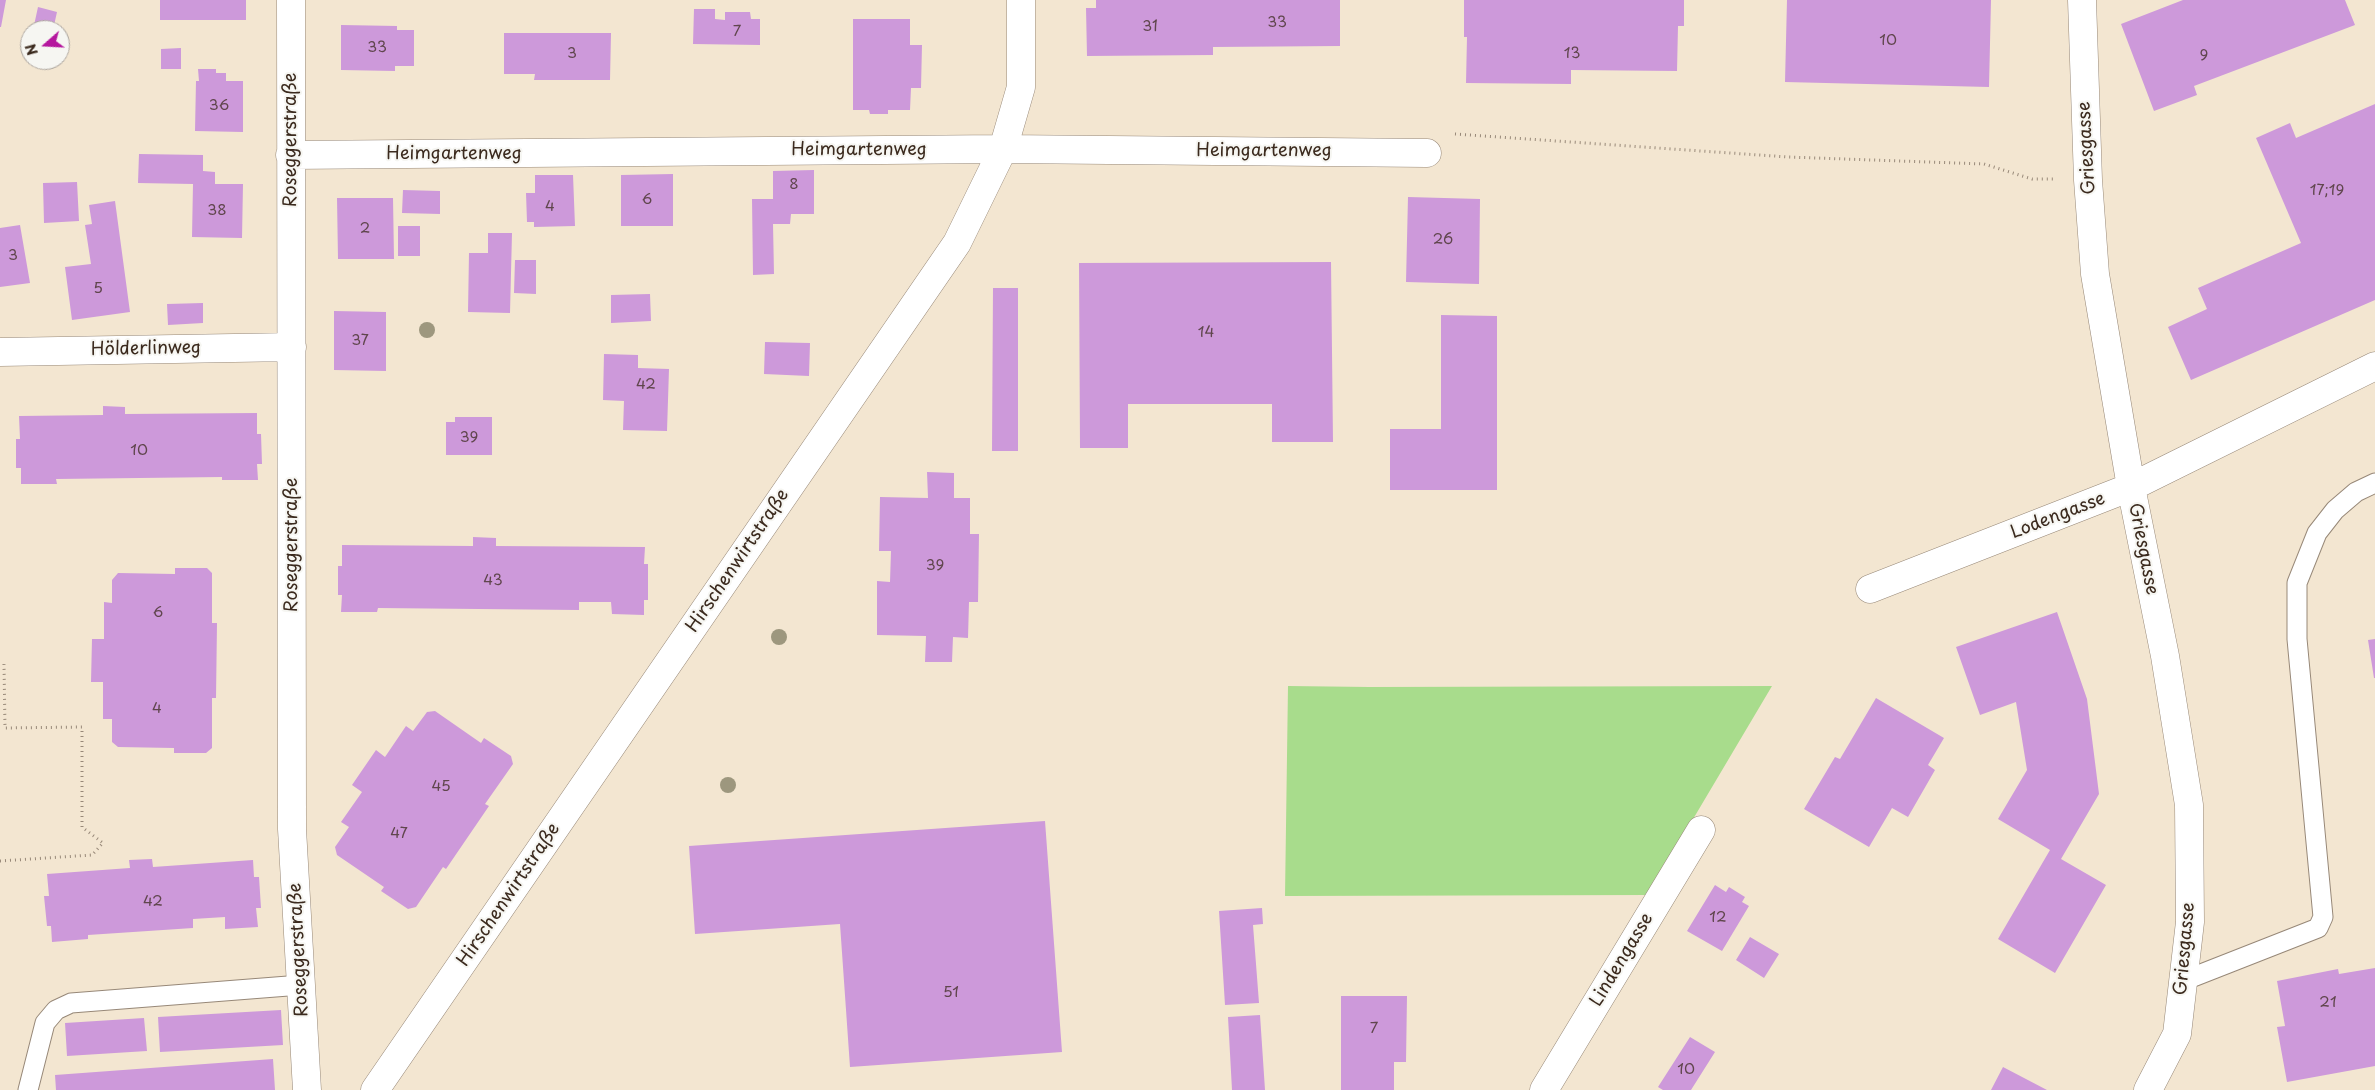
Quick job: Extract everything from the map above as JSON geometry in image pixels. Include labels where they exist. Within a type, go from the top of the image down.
[{"type":"street","name":"Roseggerstraße","points":[[291,0],[292,829],[307,1090]]},
{"type":"street","name":"Hirschenwirtstraße","points":[[375,1090],[957,243],[1003,149],[1021,87],[1021,0]]},
{"type":"street","name":"Griesgasse","points":[[2082,0],[2088,180],[2095,274],[2131,487],[2165,656],[2189,805],[2190,922],[2177,1034],[2148,1090]]},
{"type":"street","name":"Heimgartenweg","points":[[290,155],[1003,149],[1427,153]]},
{"type":"street","name":"Hölderlinweg","points":[[0,352],[292,347]]},
{"type":"street","name":"Lodengasse","points":[[1870,588],[2131,487],[2375,366]]},
{"type":"street","name":"Lindengasse","points":[[1544,1090],[1701,830]]},
{"type":"lane","points":[[2183,981],[2318,928],[2323,917],[2297,640],[2297,583],[2317,533],[2335,510],[2356,492],[2375,483]]},
{"type":"lane","points":[[28,1090],[45,1023],[56,1010],[70,1003],[301,985]]},
{"type":"path","points":[[1446,133],[1788,157],[1984,164],[2032,178],[2088,180]]},
{"type":"path","points":[[0,862],[92,855],[103,842],[82,827],[82,727],[5,728],[4,664]]},
{"type":"green space","points":[[1288,686],[1772,686],[1648,895],[1285,896]]},
{"type":"building","points":[[0,0],[6,0],[1,27],[0,27]]},
{"type":"building","points":[[160,0],[246,0],[246,20],[160,20]]},
{"type":"building","points":[[1096,0],[1340,0],[1340,46],[1213,47],[1213,55],[1087,56],[1086,8],[1096,8]]},
{"type":"building","points":[[1464,0],[1684,0],[1684,26],[1678,26],[1677,71],[1571,70],[1571,84],[1466,83],[1467,37],[1464,37]]},
{"type":"building","points":[[1787,0],[1991,0],[1989,87],[1785,82]]},
{"type":"building","points":[[2183,0],[2345,0],[2355,25],[2194,86],[2197,95],[2154,111],[2121,24]]},
{"type":"building","points":[[38,7],[57,12],[55,20],[35,20]]},
{"type":"building","points":[[694,9],[715,9],[715,19],[725,20],[725,12],[750,12],[751,19],[760,19],[760,45],[693,44]]},
{"type":"building","points":[[853,19],[910,19],[910,45],[922,45],[921,88],[911,88],[910,110],[888,110],[888,114],[870,114],[869,110],[853,110]]},
{"type":"building","points":[[341,25],[397,26],[397,30],[414,30],[414,66],[395,66],[395,71],[341,70]]},
{"type":"building","points":[[504,33],[611,33],[610,80],[534,80],[535,74],[504,74]]},
{"type":"building","points":[[181,48],[181,69],[161,69],[161,49]]},
{"type":"building","points":[[198,69],[216,69],[216,73],[226,73],[226,81],[243,81],[243,132],[195,131],[196,81],[199,81]]},
{"type":"building","points":[[2375,104],[2375,300],[2191,380],[2168,327],[2207,309],[2198,288],[2301,243],[2256,138],[2290,123],[2296,138]]},
{"type":"building","points":[[139,154],[203,155],[203,171],[215,172],[215,184],[243,184],[242,238],[192,237],[193,184],[138,183]]},
{"type":"building","points":[[814,170],[814,214],[791,214],[790,224],[773,224],[774,274],[753,275],[752,199],[773,199],[773,171]]},
{"type":"building","points":[[673,174],[673,226],[621,226],[621,175]]},
{"type":"building","points":[[535,175],[573,175],[575,226],[534,227],[534,222],[527,222],[526,193],[535,193]]},
{"type":"building","points":[[77,182],[79,221],[44,223],[43,183]]},
{"type":"building","points":[[403,190],[440,191],[440,214],[402,213]]},
{"type":"building","points":[[1408,197],[1480,199],[1479,284],[1406,282]]},
{"type":"building","points":[[337,198],[393,198],[394,259],[338,259]]},
{"type":"building","points":[[115,201],[130,312],[72,320],[65,267],[91,264],[85,225],[92,224],[89,205]]},
{"type":"building","points":[[20,225],[30,283],[0,287],[0,228]]},
{"type":"building","points":[[398,226],[420,226],[420,256],[398,256]]},
{"type":"building","points":[[488,233],[512,233],[510,313],[468,312],[469,253],[488,253]]},
{"type":"building","points":[[515,260],[536,260],[536,294],[514,293]]},
{"type":"building","points":[[1331,262],[1333,442],[1272,442],[1272,404],[1128,404],[1128,448],[1080,448],[1079,263]]},
{"type":"building","points":[[993,288],[1018,288],[1018,451],[992,451]]},
{"type":"building","points":[[650,294],[651,321],[611,323],[611,295]]},
{"type":"building","points":[[203,303],[203,323],[168,325],[167,304]]},
{"type":"building","points":[[334,311],[386,312],[386,371],[334,370]]},
{"type":"building","points":[[1441,315],[1497,316],[1497,490],[1390,490],[1390,429],[1441,429]]},
{"type":"building","points":[[765,342],[810,343],[809,376],[764,374]]},
{"type":"building","points":[[604,354],[638,355],[638,368],[669,369],[667,431],[623,430],[624,401],[603,400]]},
{"type":"building","points":[[103,406],[125,407],[125,414],[257,413],[257,434],[261,434],[262,464],[257,464],[258,480],[222,480],[222,477],[56,479],[57,484],[21,484],[21,468],[16,468],[16,439],[20,439],[19,416],[103,415]]},
{"type":"building","points":[[455,417],[492,417],[492,455],[446,455],[446,422],[455,422]]},
{"type":"building","points":[[927,472],[954,473],[954,498],[970,498],[970,534],[979,534],[978,602],[969,602],[968,638],[953,637],[952,662],[925,662],[926,636],[877,635],[877,581],[890,582],[891,551],[879,551],[880,497],[928,498]]},
{"type":"building","points":[[473,537],[496,538],[496,546],[645,547],[644,564],[648,564],[648,600],[644,600],[644,615],[612,614],[611,602],[579,602],[579,610],[378,608],[377,612],[341,612],[342,595],[338,595],[338,566],[342,566],[342,545],[473,546]]},
{"type":"building","points":[[175,568],[207,568],[212,573],[212,623],[217,623],[216,698],[212,698],[212,748],[206,753],[174,753],[174,748],[118,747],[112,742],[112,719],[103,719],[103,682],[91,682],[92,639],[104,639],[104,602],[112,603],[112,580],[118,573],[175,574]]},
{"type":"building","points":[[2057,612],[2087,699],[2099,794],[2061,859],[2106,885],[2055,973],[1998,939],[2050,850],[1998,819],[2027,770],[2016,702],[1980,715],[1956,647]]},
{"type":"building","points":[[2375,639],[2375,678],[2374,678],[2368,640]]},
{"type":"building","points":[[1876,698],[1944,738],[1928,765],[1935,770],[1908,817],[1892,808],[1869,847],[1804,809],[1835,757],[1840,759]]},
{"type":"building","points":[[435,711],[481,743],[484,738],[511,756],[513,764],[485,804],[489,806],[446,869],[443,867],[416,907],[408,909],[381,891],[384,887],[337,855],[335,847],[349,827],[341,822],[362,792],[352,785],[376,750],[385,757],[406,726],[413,731],[427,712]]},
{"type":"building","points":[[1045,821],[1062,1052],[850,1067],[840,924],[695,934],[689,846]]},
{"type":"building","points":[[152,859],[153,867],[253,860],[254,877],[259,877],[261,908],[256,908],[258,927],[225,929],[225,917],[193,919],[193,928],[88,935],[88,939],[52,942],[51,926],[47,926],[44,896],[49,896],[47,874],[130,868],[129,860]]},
{"type":"building","points":[[1715,885],[1726,892],[1729,887],[1745,897],[1742,902],[1749,906],[1722,951],[1687,931]]},
{"type":"building","points":[[1262,908],[1263,924],[1253,925],[1259,1003],[1225,1005],[1219,911]]},
{"type":"building","points":[[1750,937],[1779,954],[1764,978],[1736,960]]},
{"type":"building","points":[[2375,968],[2375,1066],[2287,1082],[2277,1027],[2285,1026],[2277,981],[2338,969],[2339,974]]},
{"type":"building","points":[[1341,996],[1407,996],[1406,1062],[1394,1062],[1394,1090],[1341,1090]]},
{"type":"building","points":[[281,1010],[283,1045],[160,1052],[158,1017]]},
{"type":"building","points":[[1260,1015],[1265,1090],[1232,1090],[1228,1017]]},
{"type":"building","points":[[144,1018],[147,1051],[67,1056],[65,1023]]},
{"type":"building","points":[[1690,1037],[1715,1052],[1691,1090],[1663,1090],[1658,1087]]},
{"type":"building","points":[[273,1059],[275,1090],[56,1090],[55,1075]]},
{"type":"building","points":[[2003,1067],[2047,1090],[1991,1090]]}]
